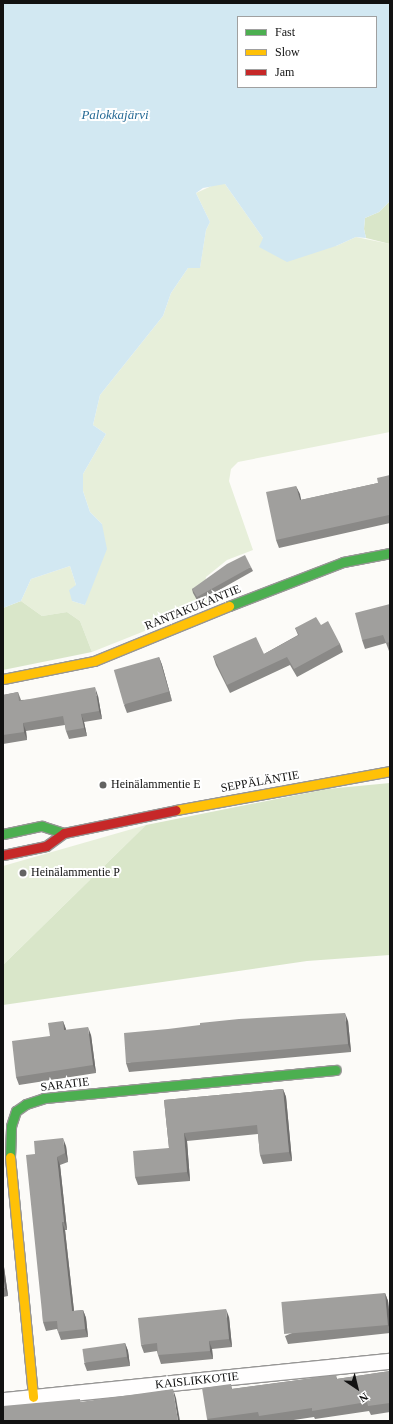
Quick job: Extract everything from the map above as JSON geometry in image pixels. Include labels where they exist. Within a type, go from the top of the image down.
[{"type":"street","name":"RANTAKUKANTIE","points":[[3,679],[94,661],[286,583],[343,562],[390,553]]},
{"type":"street","name":"SEPPÄLÄNTIE","points":[[3,855],[46,846],[64,833],[230,799],[390,772]]},
{"type":"street","name":"SEPPÄLÄNTIE","points":[[3,834],[42,826],[64,833]]},
{"type":"street","name":"SARATIE","points":[[33,1397],[9,1144],[11,1126],[16,1111],[26,1104],[44,1098],[336,1070]]},
{"type":"street","name":"KAISLIKKOTIE","points":[[3,1400],[390,1361]]},
{"type":"green space","points":[[216,184],[225,184],[263,238],[336,246],[356,237],[390,244],[390,432],[238,462],[231,469],[229,481],[253,550],[227,560],[206,577],[204,591],[210,605],[92,652],[80,621],[67,612],[42,616],[21,601],[31,579],[70,566],[76,585],[72,601],[85,605],[102,524],[90,512],[83,491],[83,474],[106,434],[93,425],[100,395],[163,316],[171,293],[188,268],[200,267],[206,230],[210,222],[196,193]]},
{"type":"green space","points":[[390,201],[390,244],[366,238],[364,229],[365,218],[379,212]]},
{"type":"green space","points":[[21,601],[42,616],[67,612],[80,621],[92,652],[3,670],[3,608]]},
{"type":"green space","points":[[390,783],[390,955],[307,961],[3,1005],[3,965],[146,825],[327,789]]},
{"type":"green space","points":[[146,825],[3,965],[3,866]]},
{"type":"water","name":"Palokkajärvi","points":[[3,3],[390,3],[390,201],[379,212],[365,218],[364,229],[366,238],[356,237],[336,246],[287,262],[259,247],[263,238],[225,184],[203,188],[196,193],[210,222],[206,230],[200,268],[188,268],[171,293],[163,316],[100,395],[93,425],[106,434],[83,474],[83,491],[90,512],[102,524],[107,549],[85,605],[72,601],[69,590],[76,585],[70,566],[31,579],[21,601],[3,608]]},
{"type":"building","points":[[390,475],[390,520],[389,515],[276,540],[266,492],[296,486],[300,500],[378,483],[377,478]]},
{"type":"building","points":[[245,555],[251,567],[197,597],[192,589],[227,564]]},
{"type":"building","points":[[390,604],[390,642],[386,643],[383,635],[362,640],[355,613]]},
{"type":"building","points":[[316,617],[321,625],[328,621],[340,644],[294,669],[287,657],[227,685],[213,656],[256,637],[264,654],[299,635],[295,628]]},
{"type":"building","points":[[159,657],[169,692],[124,705],[114,670]]},
{"type":"building","points":[[95,687],[99,711],[81,714],[84,728],[66,731],[63,716],[23,723],[24,732],[3,735],[3,695],[18,692],[19,701]]},
{"type":"building","points":[[345,1013],[348,1044],[126,1063],[124,1033],[168,1029],[200,1025],[200,1023],[239,1019]]},
{"type":"building","points":[[63,1021],[64,1030],[88,1027],[93,1065],[16,1077],[12,1041],[50,1036],[48,1023]]},
{"type":"building","points":[[283,1089],[289,1152],[260,1155],[257,1125],[184,1133],[187,1172],[135,1177],[133,1151],[169,1148],[164,1100]]},
{"type":"building","points":[[63,1138],[65,1153],[57,1157],[64,1222],[62,1222],[72,1311],[83,1310],[85,1329],[58,1332],[57,1321],[43,1322],[26,1155],[35,1154],[34,1141]]},
{"type":"building","points":[[3,1275],[5,1288],[3,1288]]},
{"type":"building","points":[[385,1293],[388,1325],[284,1334],[281,1302]]},
{"type":"building","points":[[226,1309],[229,1339],[209,1341],[210,1351],[158,1355],[157,1343],[141,1345],[138,1318]]},
{"type":"building","points":[[125,1343],[127,1357],[84,1363],[82,1349]]},
{"type":"building","points":[[390,1371],[390,1403],[368,1406],[367,1402],[312,1411],[312,1408],[259,1416],[258,1412],[207,1419],[202,1388],[231,1384],[231,1389],[336,1375],[336,1379]]},
{"type":"building","points":[[173,1389],[178,1421],[3,1421],[3,1406],[80,1399],[80,1402]]},
{"type":"traffic: fast","points":[[229,606],[343,562],[390,553]]},
{"type":"traffic: fast","points":[[3,834],[42,826],[64,833]]},
{"type":"traffic: fast","points":[[10,1157],[11,1126],[16,1111],[26,1104],[44,1098],[336,1070]]},
{"type":"traffic: slow","points":[[3,679],[94,661],[229,606]]},
{"type":"traffic: slow","points":[[176,810],[390,771]]},
{"type":"traffic: slow","points":[[10,1157],[33,1397]]},
{"type":"traffic: jam","points":[[3,855],[46,846],[64,833],[176,810]]},
{"type":"place","name":"Heinälammentie E","points":[[103,785]]},
{"type":"place","name":"Heinälammentie P","points":[[23,873]]}]
